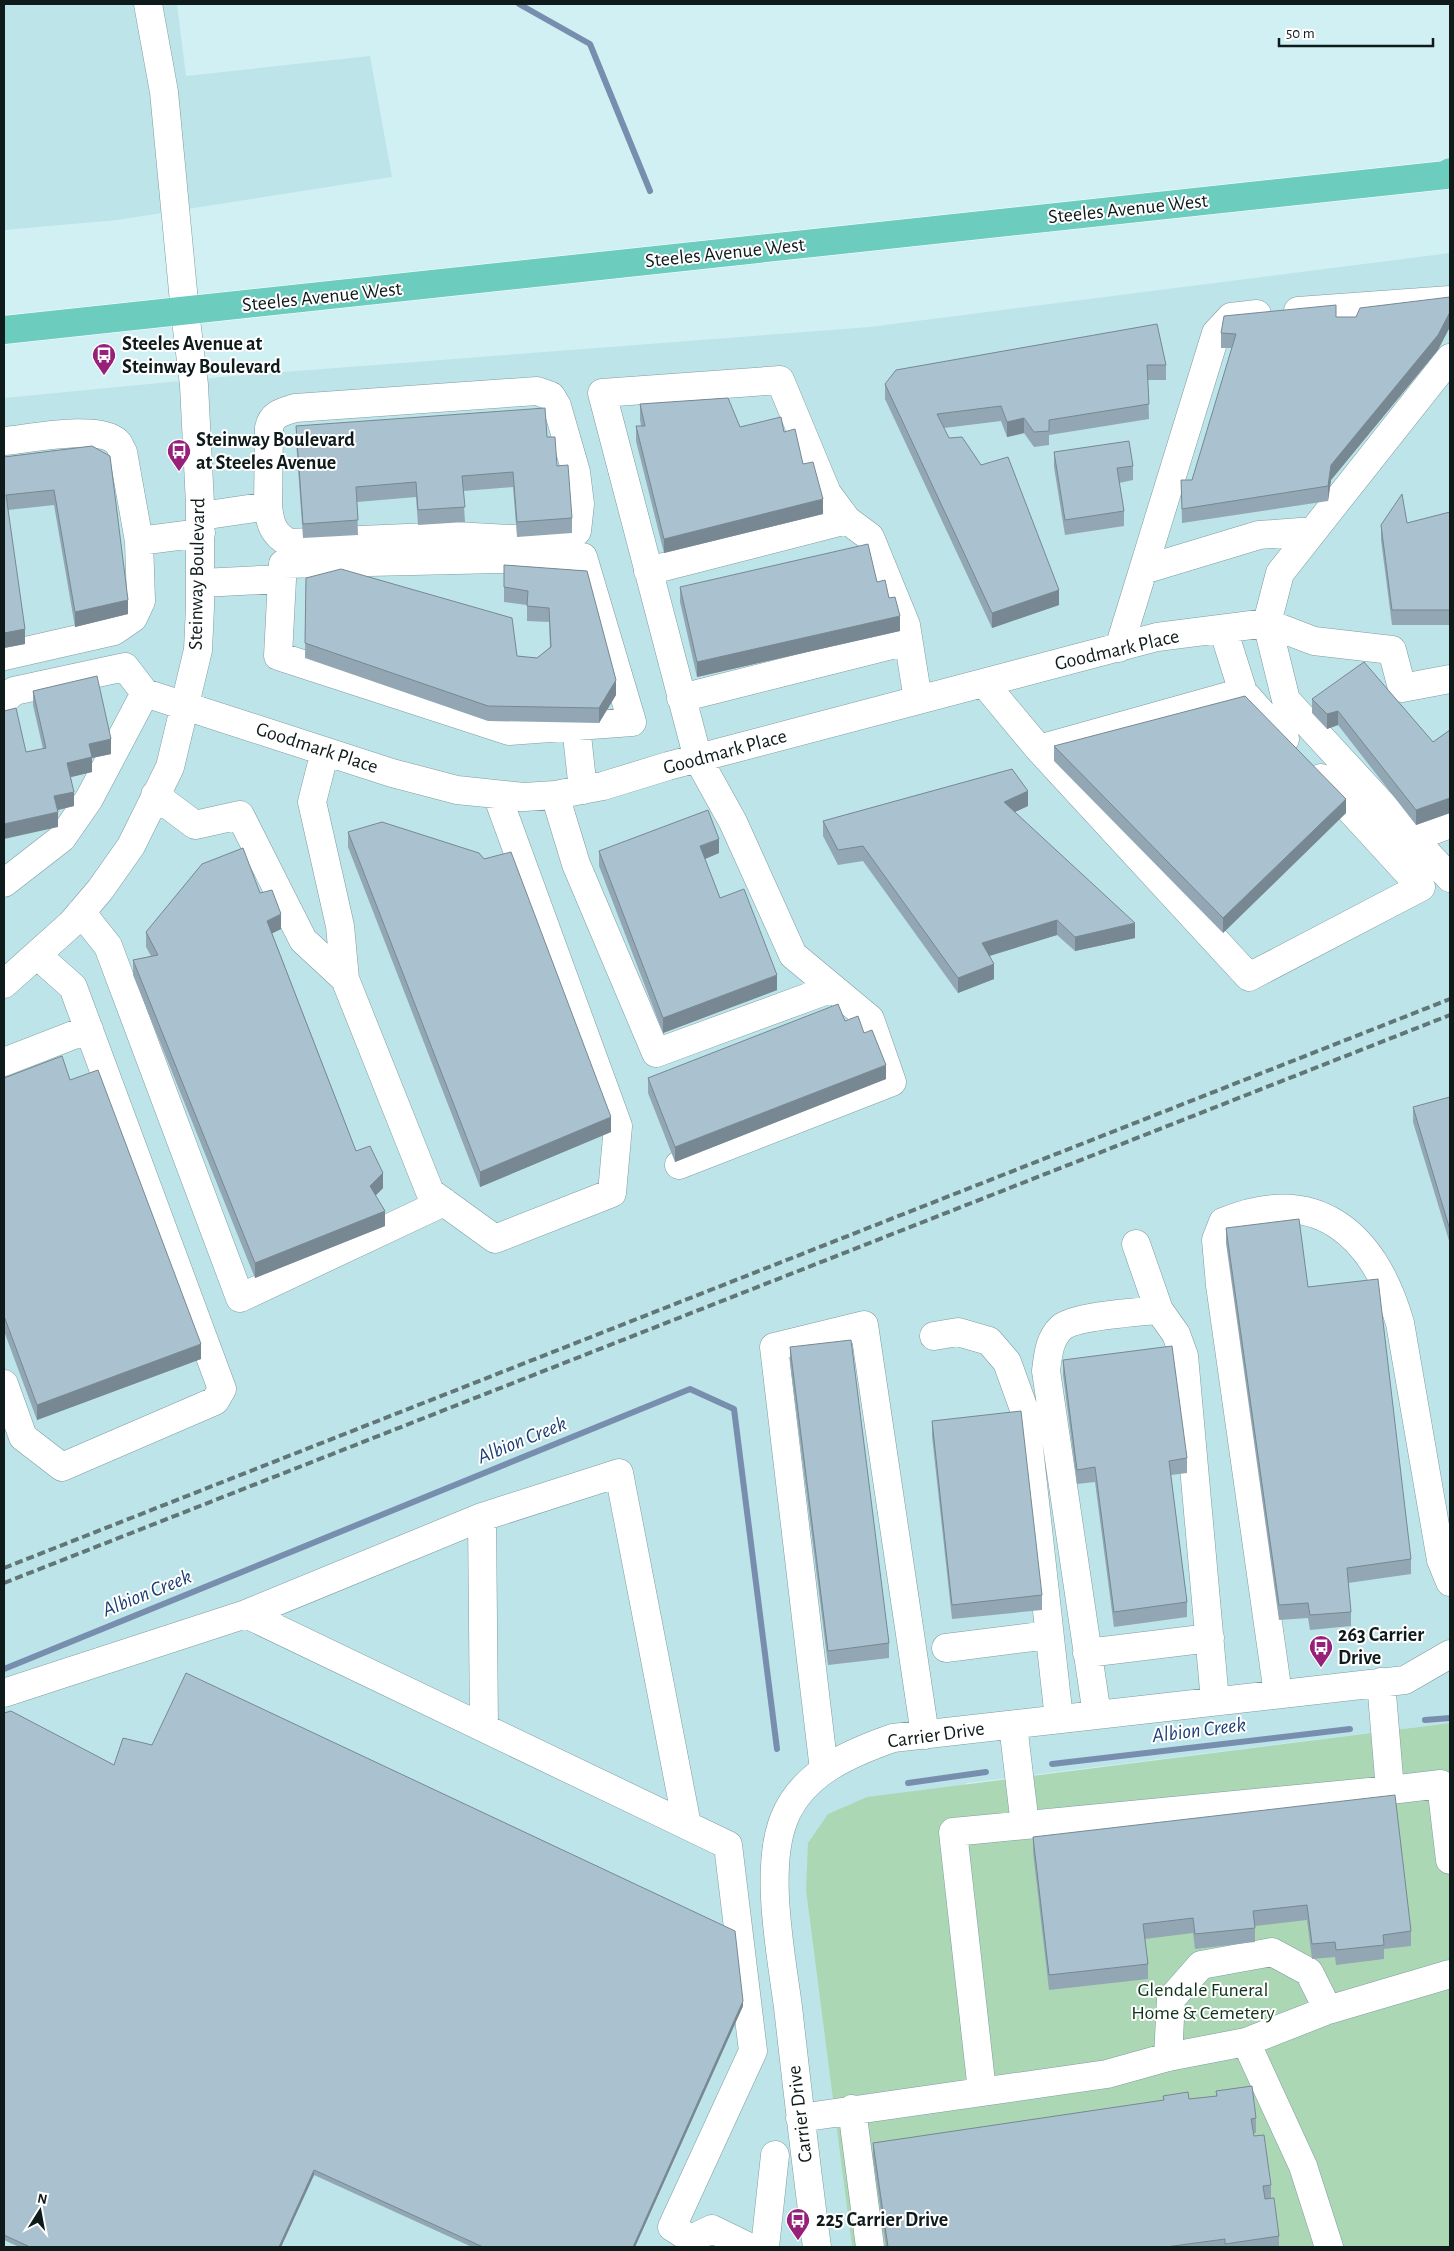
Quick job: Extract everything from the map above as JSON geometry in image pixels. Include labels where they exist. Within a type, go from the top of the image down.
[{"type":"main road","name":"Steeles Avenue West","points":[[4,330],[1449,174]]},
{"type":"street","name":"Steinway Boulevard","points":[[4,984],[81,912],[131,846],[170,767],[186,707],[198,650],[201,525],[194,385],[184,312],[164,92],[148,4]]},
{"type":"street","points":[[1119,648],[1213,342],[1220,327],[1226,320],[1237,315],[1450,300]]},
{"type":"street","points":[[1450,358],[1280,573],[1267,623],[1286,700],[1450,878]]},
{"type":"street","points":[[679,1165],[892,1082],[870,1019],[793,955],[733,822],[698,759],[602,393],[780,380],[827,493],[847,520],[870,537],[906,625],[918,700]]},
{"type":"street","points":[[537,391],[551,396],[557,406],[576,472],[580,504],[577,531],[570,536],[510,539],[455,536],[289,543],[277,536],[270,524],[268,506],[270,428],[271,421],[277,414],[295,408],[537,391]]},
{"type":"street","points":[[4,441],[82,433],[102,435],[117,442],[123,452],[139,541],[141,601],[133,618],[114,631],[4,656]]},
{"type":"street","points":[[139,541],[268,506]]},
{"type":"street","points":[[648,570],[847,520]]},
{"type":"street","points":[[1143,570],[1259,536],[1313,531]]},
{"type":"street","points":[[583,556],[632,722],[510,731],[278,656],[282,579],[283,564],[583,556]]},
{"type":"street","points":[[201,583],[282,579]]},
{"type":"street","points":[[1267,623],[1314,641],[1392,650],[1402,688],[1450,678]]},
{"type":"street","name":"Goodmark Place","points":[[145,693],[392,773],[448,788],[524,798],[583,790],[1157,637],[1267,623]]},
{"type":"street","points":[[984,683],[1039,749],[1248,977],[1421,887],[1243,692],[1223,628]]},
{"type":"street","points":[[681,698],[908,641]]},
{"type":"street","points":[[4,700],[14,691],[125,667],[145,693],[89,799],[62,838],[4,883]]},
{"type":"street","points":[[1039,749],[1243,692]]},
{"type":"street","points":[[576,726],[583,790]]},
{"type":"street","points":[[325,751],[312,802],[340,926],[345,979],[430,1192],[494,1239],[612,1193],[618,1126],[497,795]]},
{"type":"street","points":[[155,795],[195,826],[240,815],[303,940],[345,979]]},
{"type":"street","points":[[555,795],[576,864],[656,1053],[833,988]]},
{"type":"street","points":[[1413,838],[1450,824]]},
{"type":"street","points":[[4,862],[38,855]]},
{"type":"street","points":[[81,912],[108,946],[240,1298],[444,1202]]},
{"type":"street","points":[[4,1384],[23,1438],[62,1467],[215,1401],[222,1389],[73,987],[37,955]]},
{"type":"street","points":[[4,1062],[89,1030]]},
{"type":"street","points":[[1278,1694],[1220,1285],[1216,1240],[1223,1222],[1248,1211],[1284,1208],[1310,1211],[1330,1220],[1357,1240],[1377,1268],[1392,1294],[1400,1323],[1441,1560],[1450,1582]]},
{"type":"street","points":[[1136,1244],[1159,1310],[1176,1334],[1184,1356],[1215,1701]]},
{"type":"street","points":[[1096,1715],[1046,1371],[1049,1346],[1061,1328],[1076,1321],[1159,1310]]},
{"type":"street","points":[[824,1770],[774,1347],[864,1324],[925,1735]]},
{"type":"street","points":[[934,1336],[958,1332],[989,1341],[1007,1362],[1025,1412],[1059,1719]]},
{"type":"street","points":[[4,1693],[246,1614],[482,1517],[619,1473],[687,1825]]},
{"type":"street","points":[[482,1517],[484,1728]]},
{"type":"street","points":[[246,1614],[728,1845],[753,2051],[680,2240]]},
{"type":"street","points":[[946,1648],[1049,1636]]},
{"type":"street","points":[[1087,1653],[1210,1638]]},
{"type":"street","name":"Carrier Drive","points":[[818,2247],[800,2118],[776,1908],[776,1846],[784,1818],[795,1801],[824,1770],[856,1751],[893,1738],[1405,1680],[1450,1654]]},
{"type":"street","points":[[1381,1682],[1390,1790]]},
{"type":"street","points":[[1013,1725],[1025,1825]]},
{"type":"street","points":[[982,2091],[953,1832],[1441,1784],[1450,1860]]},
{"type":"street","points":[[1168,2057],[1171,1999],[1201,1965],[1272,1952],[1309,1972],[1328,2010]]},
{"type":"street","points":[[800,2118],[852,2109],[1107,2074],[1168,2057],[1246,2042],[1328,2010],[1450,1974]]},
{"type":"street","points":[[1246,2042],[1303,2166],[1329,2247]]},
{"type":"street","points":[[852,2109],[870,2247]]},
{"type":"street","points":[[765,2247],[775,2155]]},
{"type":"street","points":[[680,2240],[712,2229],[749,2247]]},
{"type":"shaded area","points":[[4,4],[177,4],[186,76],[370,56],[392,177],[117,220],[4,230]]},
{"type":"shaded area","points":[[1450,253],[1450,1723],[967,1783],[806,1891],[852,2247],[4,2247],[4,398],[232,376],[870,327]]},
{"type":"green space","name":"Glendale Funeral Home & Cemetery","points":[[1450,1723],[1450,2247],[852,2247],[806,1891],[808,1843],[828,1814],[867,1797]]},
{"type":"building","points":[[1450,297],[1450,312],[1438,335],[1331,465],[1328,486],[1182,509],[1181,480],[1192,480],[1236,334],[1221,333],[1224,316],[1336,305],[1336,317],[1356,317],[1360,308]]},
{"type":"building","points":[[1157,324],[1166,365],[1147,365],[1149,404],[1049,420],[1049,431],[1034,432],[1024,418],[1007,422],[1001,406],[937,414],[949,438],[962,437],[981,465],[1008,457],[1059,590],[992,613],[885,384],[896,370]]},
{"type":"building","points":[[728,398],[740,427],[781,417],[784,432],[795,429],[803,464],[813,462],[823,499],[664,539],[636,426],[645,426],[640,404]]},
{"type":"building","points":[[545,408],[547,437],[555,437],[557,466],[568,465],[572,518],[517,522],[513,472],[462,476],[465,507],[418,510],[416,482],[356,487],[358,520],[303,524],[296,426]]},
{"type":"building","points":[[1129,441],[1133,466],[1117,468],[1124,511],[1065,520],[1054,452]]},
{"type":"building","points":[[92,446],[110,456],[128,600],[75,612],[54,490],[6,495],[25,629],[4,633],[4,457]]},
{"type":"building","points":[[1402,494],[1407,523],[1450,512],[1450,610],[1392,610],[1381,525]]},
{"type":"building","points":[[868,544],[877,582],[885,580],[889,598],[895,597],[900,616],[697,662],[680,587]]},
{"type":"building","points":[[504,565],[587,571],[616,680],[599,708],[488,706],[305,643],[306,578],[341,569],[512,618],[517,656],[537,658],[551,647],[549,608],[527,606],[528,591],[504,587]]},
{"type":"building","points":[[1364,662],[1433,742],[1450,730],[1450,798],[1416,810],[1338,711],[1327,714],[1312,699]]},
{"type":"building","points":[[97,676],[111,739],[89,744],[92,757],[67,763],[74,792],[54,796],[58,812],[4,824],[4,711],[16,708],[26,752],[46,748],[33,691]]},
{"type":"building","points":[[1245,696],[1346,799],[1223,918],[1054,746]]},
{"type":"building","points":[[1012,769],[1028,791],[1004,802],[1135,923],[1075,937],[1057,920],[982,943],[994,964],[958,978],[863,846],[838,850],[823,821]]},
{"type":"building","points":[[708,810],[719,839],[700,846],[720,898],[744,889],[777,975],[663,1018],[599,851]]},
{"type":"building","points":[[382,822],[479,853],[484,859],[511,852],[611,1117],[480,1172],[348,832]]},
{"type":"building","points":[[243,848],[260,893],[272,890],[281,914],[267,921],[356,1151],[370,1146],[383,1173],[370,1186],[385,1211],[255,1263],[133,960],[158,955],[146,932],[202,864]]},
{"type":"building","points":[[838,1004],[845,1021],[858,1016],[864,1033],[872,1030],[886,1065],[675,1147],[648,1078]]},
{"type":"building","points":[[62,1056],[70,1080],[98,1070],[201,1344],[37,1405],[4,1316],[4,1078]]},
{"type":"building","points":[[1450,1097],[1450,1230],[1413,1107]]},
{"type":"building","points":[[1299,1219],[1308,1287],[1378,1279],[1411,1559],[1347,1568],[1351,1612],[1310,1615],[1308,1603],[1279,1605],[1226,1228]]},
{"type":"building","points":[[851,1340],[889,1643],[828,1651],[790,1347]]},
{"type":"building","points":[[1172,1346],[1187,1458],[1169,1461],[1187,1602],[1114,1612],[1095,1467],[1077,1470],[1063,1360]]},
{"type":"building","points":[[1021,1411],[1042,1595],[952,1605],[932,1421]]},
{"type":"building","points":[[186,1673],[735,1931],[743,2001],[633,2247],[483,2247],[314,2170],[279,2247],[30,2247],[4,2235],[4,1713],[11,1711],[114,1765],[123,1738],[152,1745]]},
{"type":"building","points":[[1395,1795],[1411,1931],[1383,1935],[1384,1945],[1336,1950],[1335,1942],[1312,1944],[1307,1905],[1253,1911],[1255,1928],[1195,1934],[1193,1918],[1143,1924],[1148,1964],[1049,1975],[1033,1837]]},
{"type":"building","points":[[1252,2086],[1256,2118],[1251,2119],[1254,2136],[1264,2135],[1271,2185],[1263,2186],[1265,2199],[1274,2198],[1279,2236],[1225,2244],[1225,2239],[1166,2247],[888,2247],[873,2143],[1164,2100],[1163,2096],[1188,2092],[1189,2099],[1217,2096],[1216,2091]]},
{"type":"waterway","points":[[519,4],[590,44],[650,191]]},
{"type":"waterway","name":"Albion Creek","points":[[4,1669],[690,1389],[734,1409],[777,1749]]},
{"type":"waterway","name":"Albion Creek","points":[[1425,1720],[1450,1718]]},
{"type":"waterway","name":"Albion Creek","points":[[1052,1764],[1350,1729]]},
{"type":"waterway","name":"Albion Creek","points":[[908,1783],[986,1772]]},
{"type":"railway","points":[[4,1568],[1450,999]]},
{"type":"railway","points":[[4,1583],[1450,1015]]},
{"type":"place","name":"Steeles Avenue at Steinway Boulevard","points":[[104,376]]},
{"type":"place","name":"Steinway Boulevard at Steeles Avenue","points":[[179,472]]},
{"type":"place","name":"263 Carrier Drive","points":[[1321,1668]]},
{"type":"place","name":"225 Carrier Drive","points":[[798,2241]]}]
